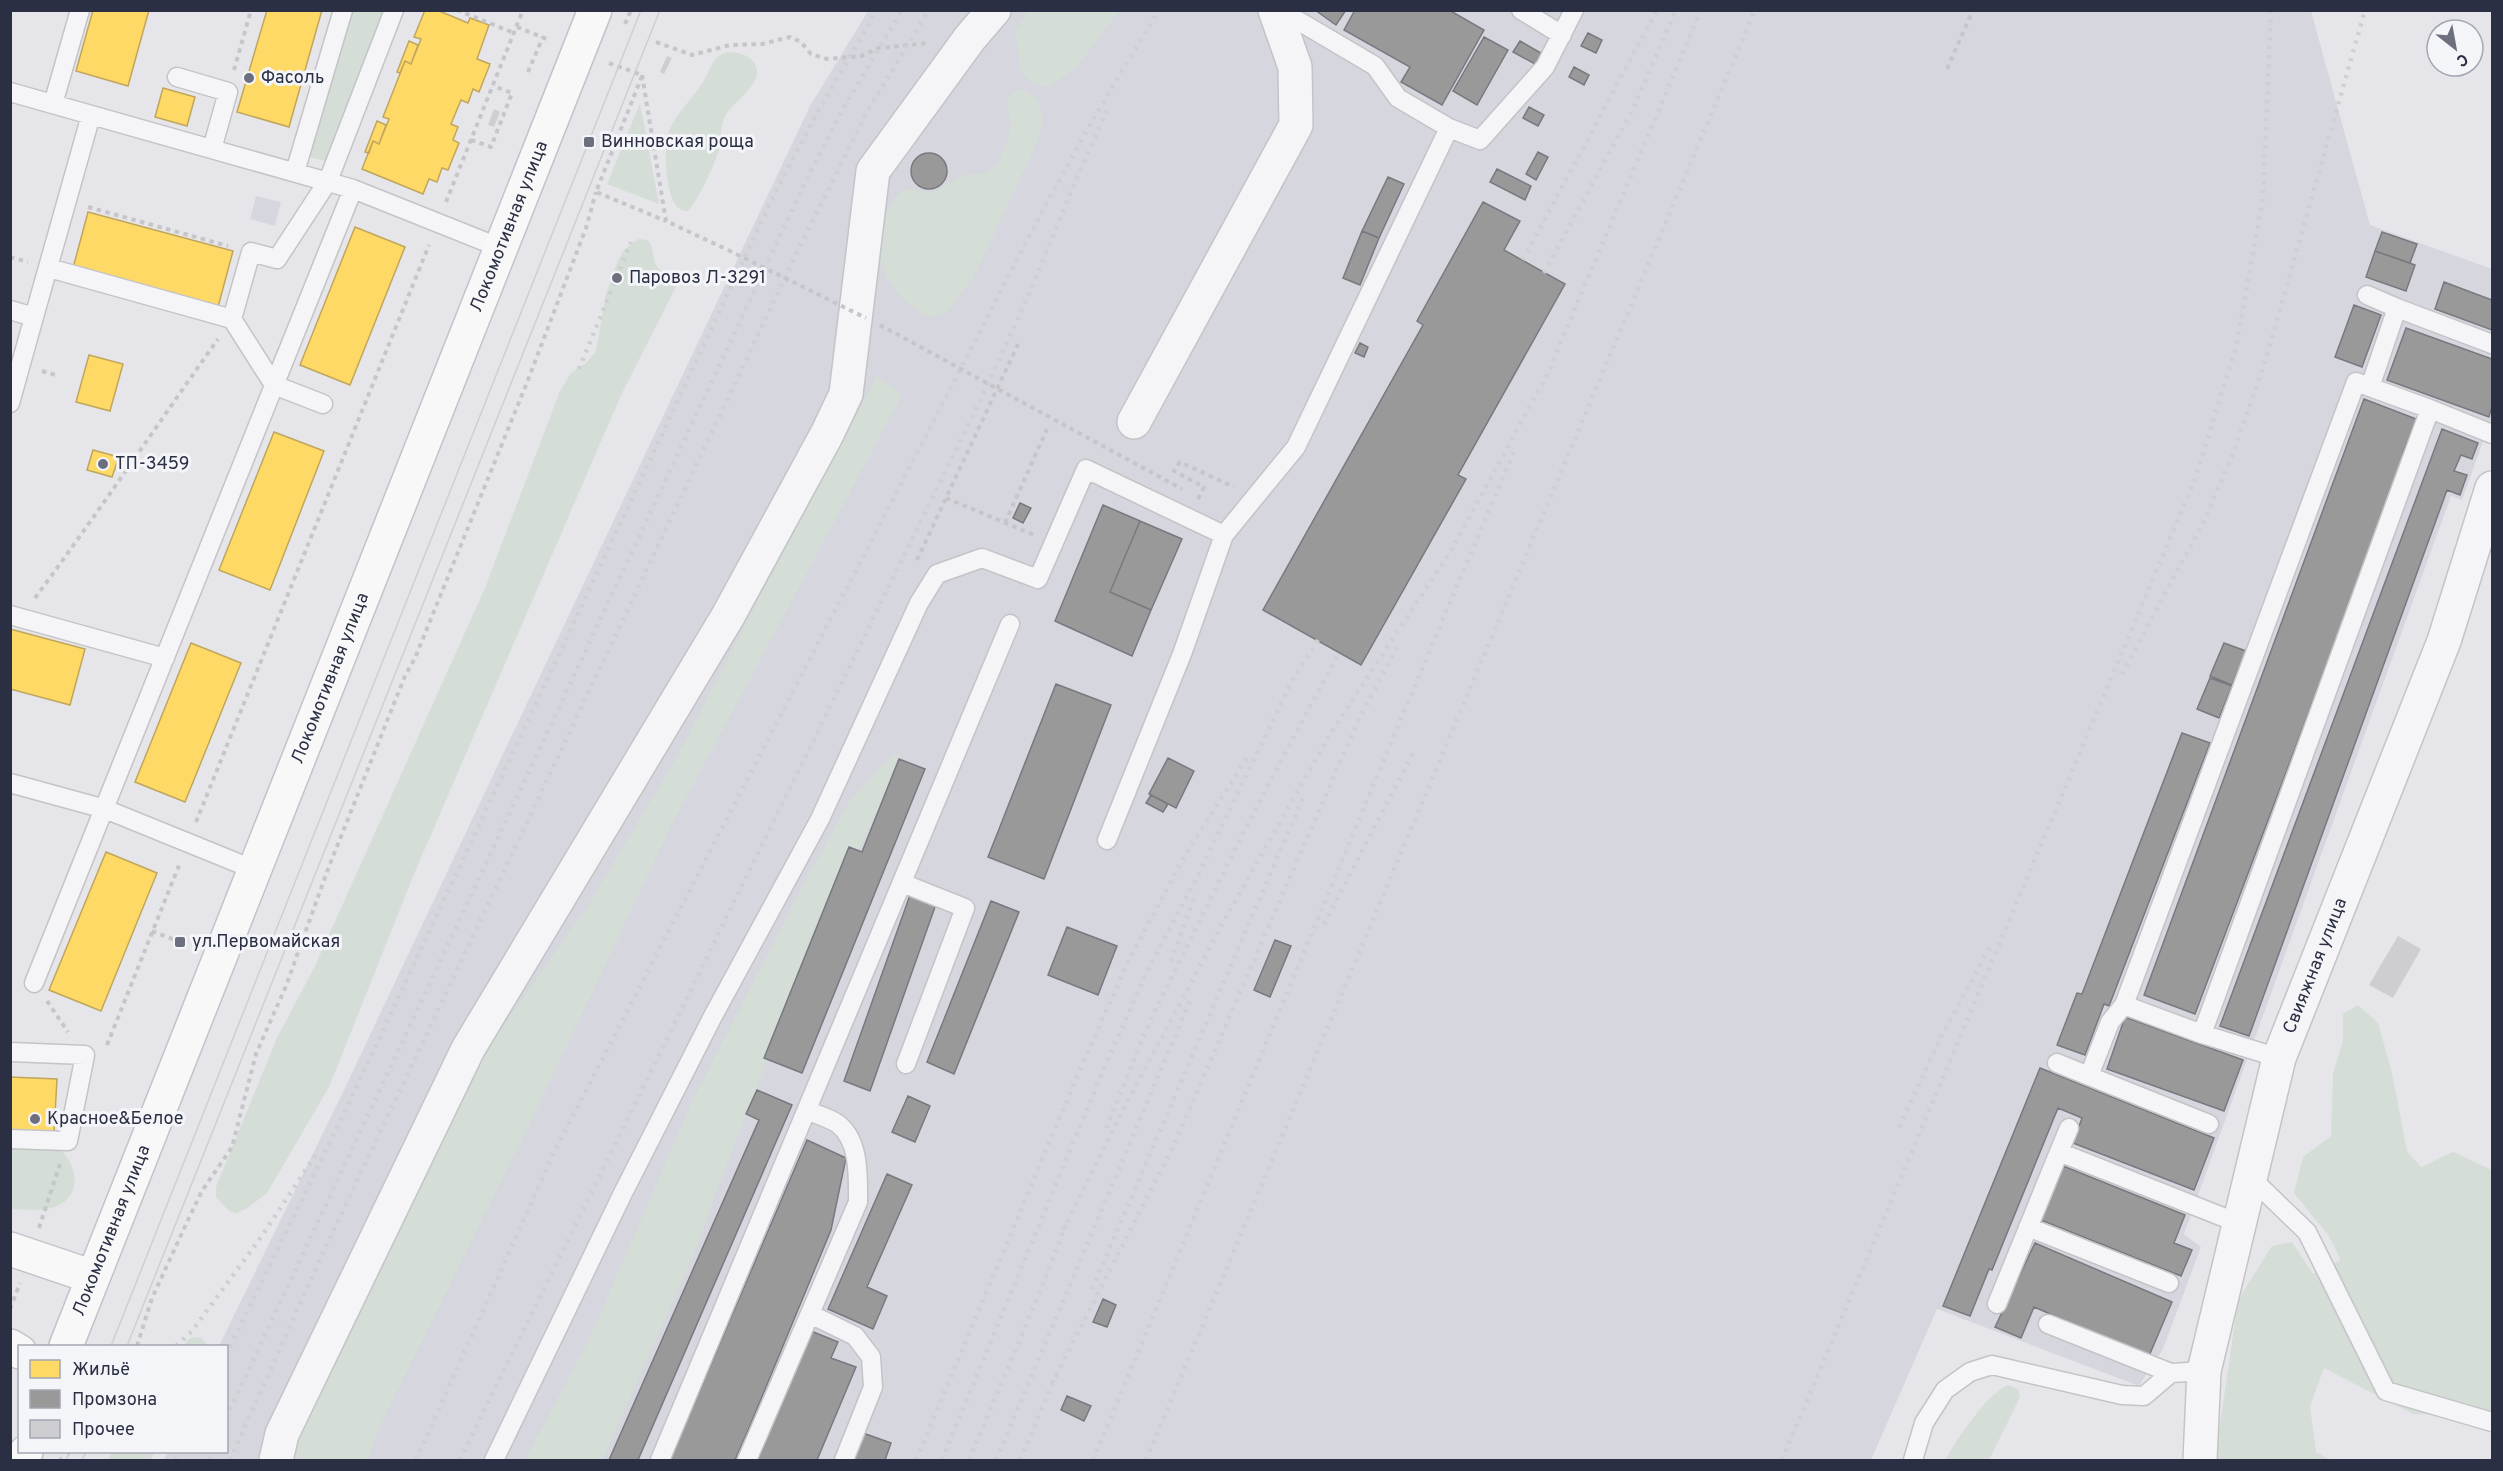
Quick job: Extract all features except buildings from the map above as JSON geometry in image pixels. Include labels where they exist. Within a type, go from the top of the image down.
[{"type":"main road","name":"Локомотивная улица","points":[[67,1345],[594,11]]},
{"type":"main road","points":[[20,1253],[93,1277]]},
{"type":"street","points":[[276,1461],[282,1434],[468,1049],[728,616],[827,434],[846,394],[873,171],[970,38],[994,10]]},
{"type":"street","points":[[1134,422],[1296,125],[1296,67],[1275,10]]},
{"type":"street","name":"Свияжная улица","points":[[2200,1461],[2204,1371],[2248,1176],[2278,1058],[2444,641],[2493,488]]},
{"type":"lane","points":[[53,104],[80,10]]},
{"type":"lane","points":[[295,172],[343,10]]},
{"type":"lane","points":[[232,319],[251,252],[277,259],[328,181],[394,10]]},
{"type":"lane","points":[[1280,10],[1375,66],[1398,98],[1449,128],[1480,140],[1545,67],[1575,10]]},
{"type":"lane","points":[[1521,10],[1562,35]]},
{"type":"lane","points":[[177,77],[228,92],[212,149]]},
{"type":"lane","points":[[10,92],[328,181],[501,248]]},
{"type":"lane","points":[[10,403],[91,115]]},
{"type":"lane","points":[[1107,840],[1182,654],[1224,535],[1296,447],[1449,128]]},
{"type":"lane","points":[[34,983],[353,189]]},
{"type":"lane","points":[[49,267],[232,319],[274,385],[323,404]]},
{"type":"lane","points":[[2367,295],[2493,344]]},
{"type":"lane","points":[[2370,387],[2397,308]]},
{"type":"lane","points":[[10,310],[34,317]]},
{"type":"lane","points":[[2089,1076],[2110,1022],[2124,1005],[2356,382],[2493,434]]},
{"type":"lane","points":[[2202,1034],[2430,409]]},
{"type":"lane","points":[[495,1461],[623,1193],[713,1016],[820,819],[919,603],[937,574],[982,558],[1038,579],[1086,469],[1224,535]]},
{"type":"lane","points":[[16,616],[165,658]]},
{"type":"lane","points":[[660,1461],[1010,624]]},
{"type":"lane","points":[[10,783],[105,808],[255,870]]},
{"type":"lane","points":[[902,883],[965,908],[906,1064]]},
{"type":"lane","points":[[2124,1005],[2202,1034],[2278,1058]]},
{"type":"lane","points":[[10,1052],[94,1055],[68,1141],[10,1138]]},
{"type":"lane","points":[[2057,1063],[2209,1124]]},
{"type":"lane","points":[[747,1461],[858,1202],[858,1175],[852,1142],[839,1125],[807,1110]]},
{"type":"lane","points":[[1997,1304],[2069,1128]]},
{"type":"lane","points":[[2059,1152],[2238,1223]]},
{"type":"lane","points":[[2248,1176],[2307,1232],[2386,1391],[2493,1422]]},
{"type":"lane","points":[[2028,1227],[2169,1283]]},
{"type":"lane","points":[[810,1314],[855,1336],[871,1357],[873,1387],[844,1461]]},
{"type":"lane","points":[[2048,1324],[2171,1373],[2204,1371]]},
{"type":"lane","points":[[1913,1461],[1924,1423],[1945,1390],[1970,1372],[1992,1365],[2122,1395],[2144,1395],[2171,1373]]},
{"type":"path","points":[[228,92],[251,10]]},
{"type":"path","points":[[457,10],[514,33]]},
{"type":"path","points":[[34,983],[94,1055],[152,931],[524,10]]},
{"type":"path","points":[[1947,69],[1973,10]]},
{"type":"path","points":[[517,27],[549,40]]},
{"type":"path","points":[[528,72],[543,37]]},
{"type":"path","points":[[656,42],[692,56],[730,45],[762,44],[790,37],[801,42],[811,54],[827,59],[861,56],[879,48],[970,38]]},
{"type":"path","points":[[609,63],[642,75]]},
{"type":"path","points":[[137,1345],[152,1298],[188,1220],[202,1191],[232,1147],[256,1054],[286,986],[328,869],[405,676],[415,658],[528,380],[586,228],[596,192],[642,75]]},
{"type":"path","points":[[642,75],[666,221]]},
{"type":"path","points":[[471,140],[490,147],[495,136],[512,93],[493,86]]},
{"type":"path","points":[[596,192],[682,228],[866,318]]},
{"type":"path","points":[[67,201],[251,252]]},
{"type":"path","points":[[16,616],[95,517],[135,456],[232,319]]},
{"type":"path","points":[[880,325],[1198,499],[1204,487],[1174,471],[1180,462],[1255,496]]},
{"type":"path","points":[[912,569],[1020,340]]},
{"type":"path","points":[[1005,523],[1047,429]]},
{"type":"path","points":[[946,498],[1054,543]]},
{"type":"path","points":[[152,931],[180,942]]},
{"type":"path","points":[[20,1253],[68,1141]]},
{"type":"shaded area","points":[[350,11],[387,11],[329,162],[305,156]]},
{"type":"shaded area","points":[[868,11],[2311,11],[2370,225],[2492,269],[2492,417],[2462,500],[2451,496],[2184,1234],[2201,1247],[2163,1349],[2139,1386],[1937,1309],[1871,1460],[163,1460],[167,1453],[228,1453],[228,1345],[219,1345],[342,1094],[810,106]]},
{"type":"shaded area","points":[[1028,11],[1119,11],[1077,67],[1049,87],[1036,85],[1028,80],[1020,68],[1016,31]]},
{"type":"shaded area","points":[[729,52],[743,54],[750,58],[757,70],[756,76],[749,89],[724,118],[717,156],[696,200],[688,211],[680,209],[674,202],[667,178],[666,150],[669,131],[679,113],[703,82],[715,59]]},
{"type":"shaded area","points":[[1018,89],[1035,97],[1039,103],[1042,117],[1037,143],[973,278],[947,312],[930,317],[904,300],[888,280],[878,256],[881,217],[901,191],[910,189],[934,193],[960,176],[984,173],[998,164],[1007,144],[1011,124],[1007,108],[1009,97]]},
{"type":"shaded area","points":[[640,103],[659,204],[607,184]]},
{"type":"shaded area","points":[[256,196],[281,202],[275,226],[250,219]]},
{"type":"shaded area","points":[[638,239],[648,240],[658,267],[678,278],[678,283],[622,393],[414,874],[329,1087],[267,1193],[246,1209],[236,1213],[229,1211],[216,1197],[216,1187],[276,1040],[315,966],[485,588],[560,391],[571,373],[587,362],[596,351],[606,294],[617,263],[623,251]]},
{"type":"shaded area","points":[[877,376],[902,395],[672,824],[540,1102],[377,1432],[368,1460],[293,1460],[301,1430],[475,1066],[586,909],[677,757],[807,505]]},
{"type":"shaded area","points":[[900,754],[901,762],[860,847],[762,1073],[696,1249],[602,1460],[525,1460],[589,1340],[691,1104],[796,899],[848,803],[884,763],[893,755]]},
{"type":"shaded area","points":[[2358,1005],[2378,1023],[2392,1073],[2407,1151],[2421,1167],[2453,1152],[2492,1170],[2492,1416],[2413,1414],[2324,1368],[2310,1406],[2316,1452],[2331,1460],[2215,1460],[2238,1300],[2272,1246],[2292,1242],[2313,1274],[2341,1260],[2328,1235],[2294,1193],[2303,1157],[2331,1136],[2333,1074],[2343,1040],[2343,1014]]},
{"type":"shaded area","points":[[11,1143],[60,1149],[71,1164],[74,1173],[75,1181],[70,1196],[49,1209],[11,1209]]},
{"type":"shaded area","points":[[201,1337],[207,1345],[183,1345],[191,1338]]},
{"type":"shaded area","points":[[2008,1385],[2018,1389],[2020,1397],[1989,1460],[1945,1460],[1964,1430],[1982,1408],[1999,1390]]},
{"type":"shaded area","points":[[112,1453],[154,1453],[150,1460],[108,1460]]},
{"type":"tram line","points":[[111,1345],[641,10]]},
{"type":"tram line","points":[[127,1345],[660,10]]},
{"type":"tram line","points":[[66,1460],[69,1453]]},
{"type":"tram line","points":[[82,1460],[86,1453]]},
{"type":"railway","points":[[228,1351],[348,1105],[773,197],[817,113],[877,10]]},
{"type":"railway","points":[[228,1414],[810,172],[844,107],[902,10]]},
{"type":"railway","points":[[230,1460],[321,1257],[800,246],[870,107],[929,10]]},
{"type":"railway","points":[[416,1460],[554,1152],[1046,204],[1095,116],[1159,10]]},
{"type":"railway","points":[[1523,260],[1657,10]]},
{"type":"railway","points":[[1544,273],[1633,109],[1676,10]]},
{"type":"railway","points":[[1063,1230],[1113,1129],[1226,917],[1330,734],[1452,549],[1547,375],[1701,10]]},
{"type":"railway","points":[[1146,1460],[1755,10]]},
{"type":"railway","points":[[1782,1460],[2195,479],[2236,347],[2263,198],[2271,10]]},
{"type":"railway","points":[[2122,674],[2203,523],[2232,456],[2266,359],[2365,10]]},
{"type":"railway","points":[[460,1460],[980,401],[1030,292],[1109,106]]},
{"type":"railway","points":[[579,369],[631,242]]},
{"type":"railway","points":[[1093,1460],[1516,447]]},
{"type":"railway","points":[[942,1460],[1104,1068],[1147,972],[1197,877],[1293,679],[1318,640]]},
{"type":"railway","points":[[1052,1383],[1173,1147],[1357,723],[1397,647]]},
{"type":"railway","points":[[1106,1128],[1149,1023],[1245,829],[1339,652]]},
{"type":"railway","points":[[1324,924],[1414,751]]},
{"type":"railway","points":[[916,1460],[1078,1074],[1127,964],[1185,855],[1248,756]]},
{"type":"railway","points":[[1092,1289],[1305,793]]},
{"type":"railway","points":[[1171,961],[1196,893]]},
{"type":"railway","points":[[1899,1127],[1943,1033],[1991,945]]},
{"type":"railway","points":[[996,1460],[1192,996]]},
{"type":"railway","points":[[177,1345],[192,1331],[259,1240],[319,1150]]},
{"type":"railway","points":[[969,1460],[1066,1225]]},
{"type":"railway","points":[[1020,1460],[1056,1375]]},
{"type":"railway","points":[[60,1460],[69,1453]]},
{"type":"railway","points":[[175,1460],[178,1453]]},
{"type":"railway","points":[[209,1460],[212,1453]]},
{"type":"place","name":"Фасоль","points":[[249,78]]},
{"type":"place","name":"Винновская роща","points":[[589,142]]},
{"type":"place","name":"Паровоз Л-3291","points":[[617,278]]},
{"type":"place","name":"ТП-3459","points":[[103,464]]},
{"type":"place","name":"ул.Первомайская","points":[[180,942]]},
{"type":"place","name":"Красное&Белое","points":[[35,1119]]}]
